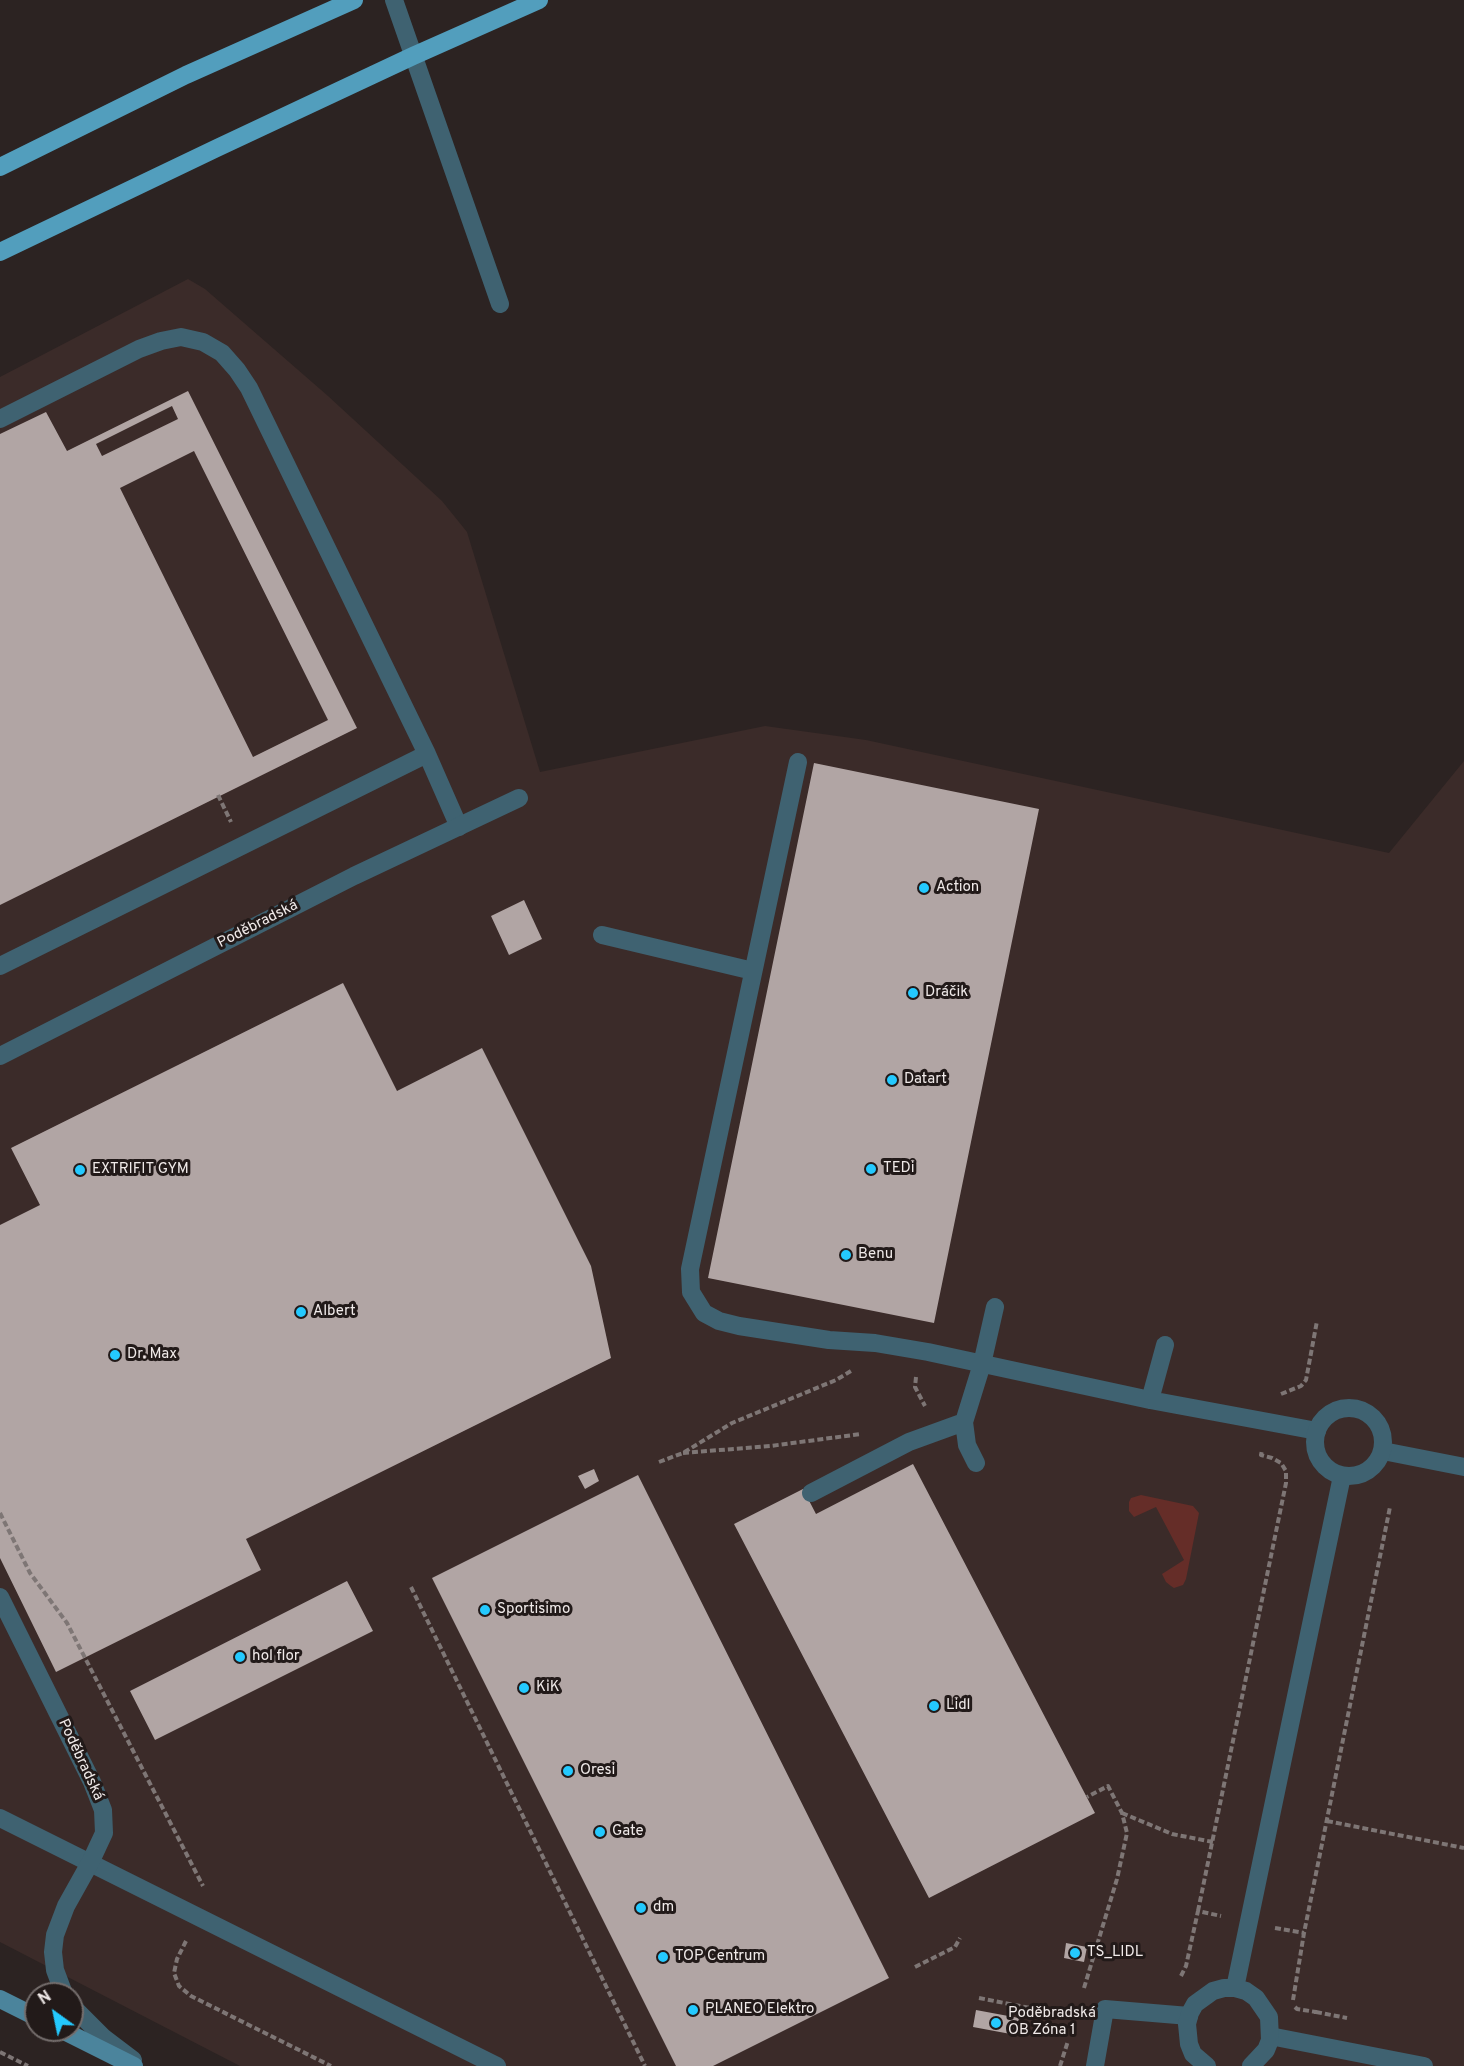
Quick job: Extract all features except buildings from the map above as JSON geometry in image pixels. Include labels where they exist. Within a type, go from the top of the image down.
[{"type":"main road","points":[[0,167],[186,75],[354,0]]},
{"type":"main road","points":[[0,252],[413,56],[539,0]]},
{"type":"street","points":[[394,0],[500,304]]},
{"type":"street","points":[[0,418],[138,349],[161,341],[181,337],[203,342],[222,353],[249,388],[427,754],[459,827]]},
{"type":"street","points":[[0,966],[427,754]]},
{"type":"street","points":[[798,762],[690,1269],[691,1292],[704,1313],[718,1321],[739,1326],[928,1352],[1150,1400],[1317,1431]]},
{"type":"street","name":"Poděbradská","points":[[0,1056],[354,876],[519,798]]},
{"type":"street","points":[[602,935],[753,971]]},
{"type":"street","points":[[976,1463],[967,1445],[964,1422],[982,1364],[995,1308]]},
{"type":"street","points":[[1150,1400],[1165,1345]]},
{"type":"street","points":[[1346,1407],[1356,1408],[1375,1419],[1382,1429],[1383,1451],[1378,1461],[1363,1474],[1342,1476],[1332,1472],[1323,1464],[1314,1442],[1317,1431],[1328,1415],[1346,1407]]},
{"type":"street","points":[[811,1493],[909,1442],[964,1422]]},
{"type":"street","points":[[1383,1451],[1464,1467]]},
{"type":"street","points":[[1235,1988],[1342,1476]]},
{"type":"street","name":"Poděbradská","points":[[0,1597],[99,1797],[105,1822],[104,1833],[66,1906],[56,1935],[53,1952],[58,1982]]},
{"type":"street","points":[[0,1818],[497,2066]]},
{"type":"street","points":[[1207,2066],[1193,2054],[1189,2044],[1186,2035],[1189,2016],[1195,2004],[1203,1996],[1213,1991],[1235,1988],[1246,1991],[1256,1998],[1264,2006],[1269,2017],[1270,2036],[1266,2050],[1251,2066]]},
{"type":"street","points":[[0,1999],[24,2011]]},
{"type":"street","points":[[1095,2066],[1105,2009],[1189,2016]]},
{"type":"street","points":[[84,2018],[104,2038],[142,2066]]},
{"type":"street","points":[[1270,2036],[1424,2066]]},
{"type":"street","points":[[84,2041],[134,2066]]},
{"type":"path","points":[[659,1462],[682,1453],[732,1423],[836,1380],[857,1368],[884,1345]]},
{"type":"path","points":[[916,1376],[915,1388],[928,1412]]},
{"type":"path","points":[[1198,1911],[1286,1483],[1286,1471],[1281,1463],[1261,1455],[1267,1421]]},
{"type":"path","points":[[682,1453],[770,1446],[864,1433]]},
{"type":"path","points":[[1347,2018],[1297,2009],[1292,1999],[1390,1507]]},
{"type":"path","points":[[0,1513],[30,1573],[67,1623],[205,1892],[198,1917],[177,1959],[174,1973],[179,1986],[191,1996],[332,2066]]},
{"type":"path","points":[[411,1587],[645,2066]]},
{"type":"path","points":[[1082,1996],[1124,1853],[1127,1833],[1122,1813],[1108,1786],[1087,1797]]},
{"type":"path","points":[[1122,1813],[1172,1834],[1213,1842]]},
{"type":"path","points":[[1327,1821],[1464,1848]]},
{"type":"path","points":[[915,1967],[955,1947],[960,1938]]},
{"type":"path","points":[[979,1998],[1103,2023]]},
{"type":"path","points":[[1072,2027],[1079,2007]]},
{"type":"path","points":[[1311,2044],[1316,2012]]},
{"type":"path","points":[[1060,2066],[1069,2037]]},
{"type":"path","points":[[0,2052],[28,2066]]},
{"type":"shaded area","points":[[188,279],[205,289],[328,396],[442,501],[467,532],[540,772],[765,726],[866,740],[1389,853],[1464,761],[1464,2066],[240,2066],[84,1985],[84,1982],[77,1982],[0,1942],[0,377]]},
{"type":"shaded area","points":[[1141,1495],[1193,1506],[1199,1513],[1183,1585],[1174,1588],[1166,1582],[1162,1574],[1184,1560],[1156,1507],[1134,1517],[1129,1511],[1131,1498]]},
{"type":"place","name":"Action","points":[[924,888]]},
{"type":"place","name":"Dráčik","points":[[913,993]]},
{"type":"place","name":"Datart","points":[[892,1080]]},
{"type":"place","name":"TEDi","points":[[871,1169]]},
{"type":"place","name":"EXTRIFIT GYM","points":[[80,1170]]},
{"type":"place","name":"Benu","points":[[846,1255]]},
{"type":"place","name":"Albert","points":[[301,1312]]},
{"type":"place","name":"Dr. Max","points":[[115,1355]]},
{"type":"place","name":"Sportisimo","points":[[485,1610]]},
{"type":"place","name":"hol flor","points":[[240,1657]]},
{"type":"place","name":"KiK","points":[[524,1688]]},
{"type":"place","name":"Lidl","points":[[934,1706]]},
{"type":"place","name":"Oresi","points":[[568,1771]]},
{"type":"place","name":"Gate","points":[[600,1832]]},
{"type":"place","name":"dm","points":[[641,1908]]},
{"type":"place","name":"TS_LIDL","points":[[1075,1953]]},
{"type":"place","name":"TOP Centrum","points":[[663,1957]]},
{"type":"place","name":"PLANEO Elektro","points":[[693,2010]]},
{"type":"place","name":"Poděbradská OB Zóna 1","points":[[996,2023]]}]
